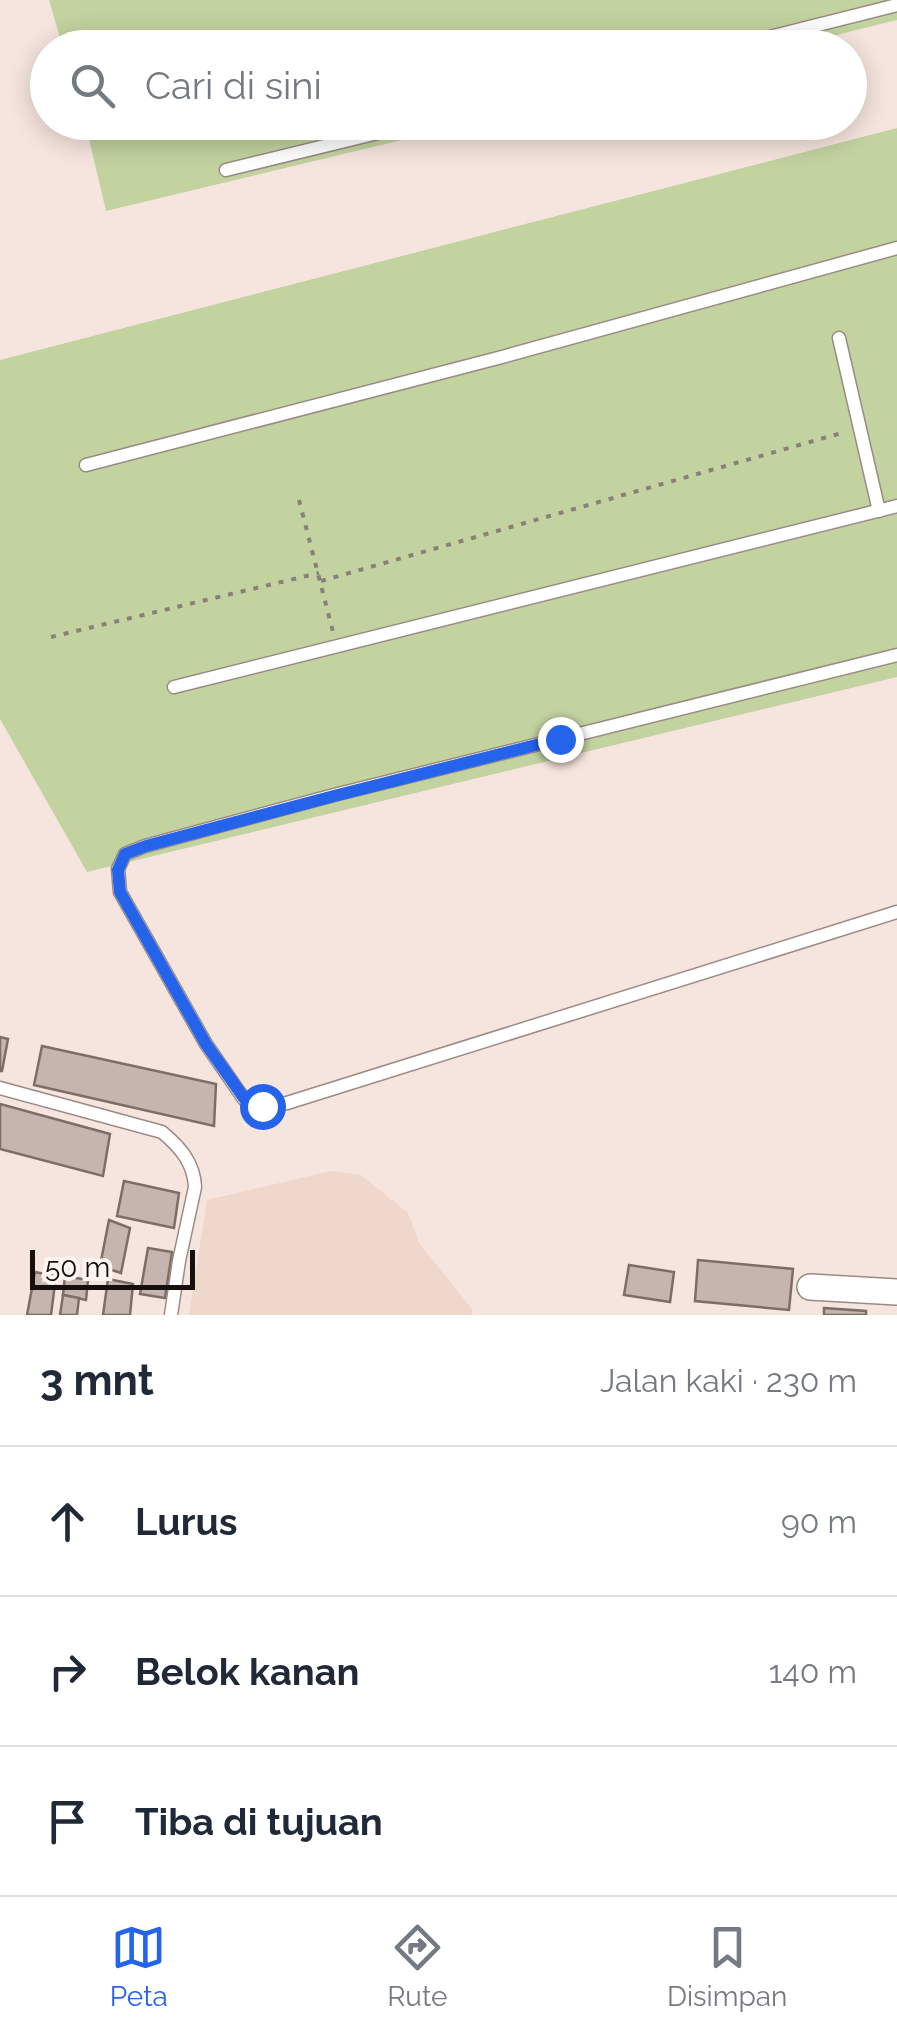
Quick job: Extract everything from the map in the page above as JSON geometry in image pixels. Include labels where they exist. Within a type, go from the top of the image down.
[{"type":"street","points":[[810,1286],[897,1292]]},
{"type":"lane","points":[[798,30],[897,5]]},
{"type":"lane","points":[[226,170],[349,140]]},
{"type":"lane","points":[[86,465],[502,357],[897,248]]},
{"type":"lane","points":[[839,338],[879,510]]},
{"type":"lane","points":[[174,687],[897,506]]},
{"type":"lane","points":[[897,655],[164,841],[125,854],[118,870],[120,892],[206,1044],[244,1098],[262,1106],[288,1103],[897,912]]},
{"type":"lane","points":[[0,1088],[162,1132],[182,1148],[196,1187],[178,1262],[171,1315]]},
{"type":"path","points":[[321,581],[860,428]]},
{"type":"path","points":[[299,500],[337,646]]},
{"type":"path","points":[[51,637],[319,573]]},
{"type":"shaded area","points":[[331,1171],[361,1175],[408,1213],[419,1243],[472,1309],[472,1315],[189,1315],[207,1200]]},
{"type":"green space","points":[[49,0],[897,0],[897,20],[857,30],[58,30]]},
{"type":"green space","points":[[897,128],[897,677],[87,872],[0,719],[0,360],[851,140],[867,140],[867,136]]},
{"type":"green space","points":[[89,140],[402,140],[106,211]]},
{"type":"building","points":[[0,1037],[8,1039],[2,1071],[0,1071]]},
{"type":"building","points":[[42,1046],[216,1084],[214,1126],[34,1085]]},
{"type":"building","points":[[0,1104],[110,1134],[103,1176],[0,1149]]},
{"type":"building","points":[[124,1181],[179,1193],[174,1228],[117,1216]]},
{"type":"building","points":[[109,1220],[130,1228],[121,1273],[100,1266]]},
{"type":"building","points":[[148,1248],[172,1252],[165,1298],[140,1294]]},
{"type":"building","points":[[698,1260],[793,1269],[789,1310],[695,1301]]},
{"type":"building","points":[[629,1265],[674,1272],[670,1302],[624,1295]]},
{"type":"building","points":[[35,1272],[56,1276],[51,1315],[27,1315]]},
{"type":"building","points":[[65,1276],[88,1280],[86,1300],[63,1295]]},
{"type":"building","points":[[108,1279],[133,1284],[130,1315],[103,1315]]},
{"type":"building","points":[[63,1295],[79,1298],[77,1315],[60,1315]]},
{"type":"building","points":[[824,1308],[866,1311],[866,1315],[824,1315]]},
{"type":"route","points":[[262,1106],[244,1098],[206,1044],[120,892],[118,870],[125,854],[560,739]]}]
